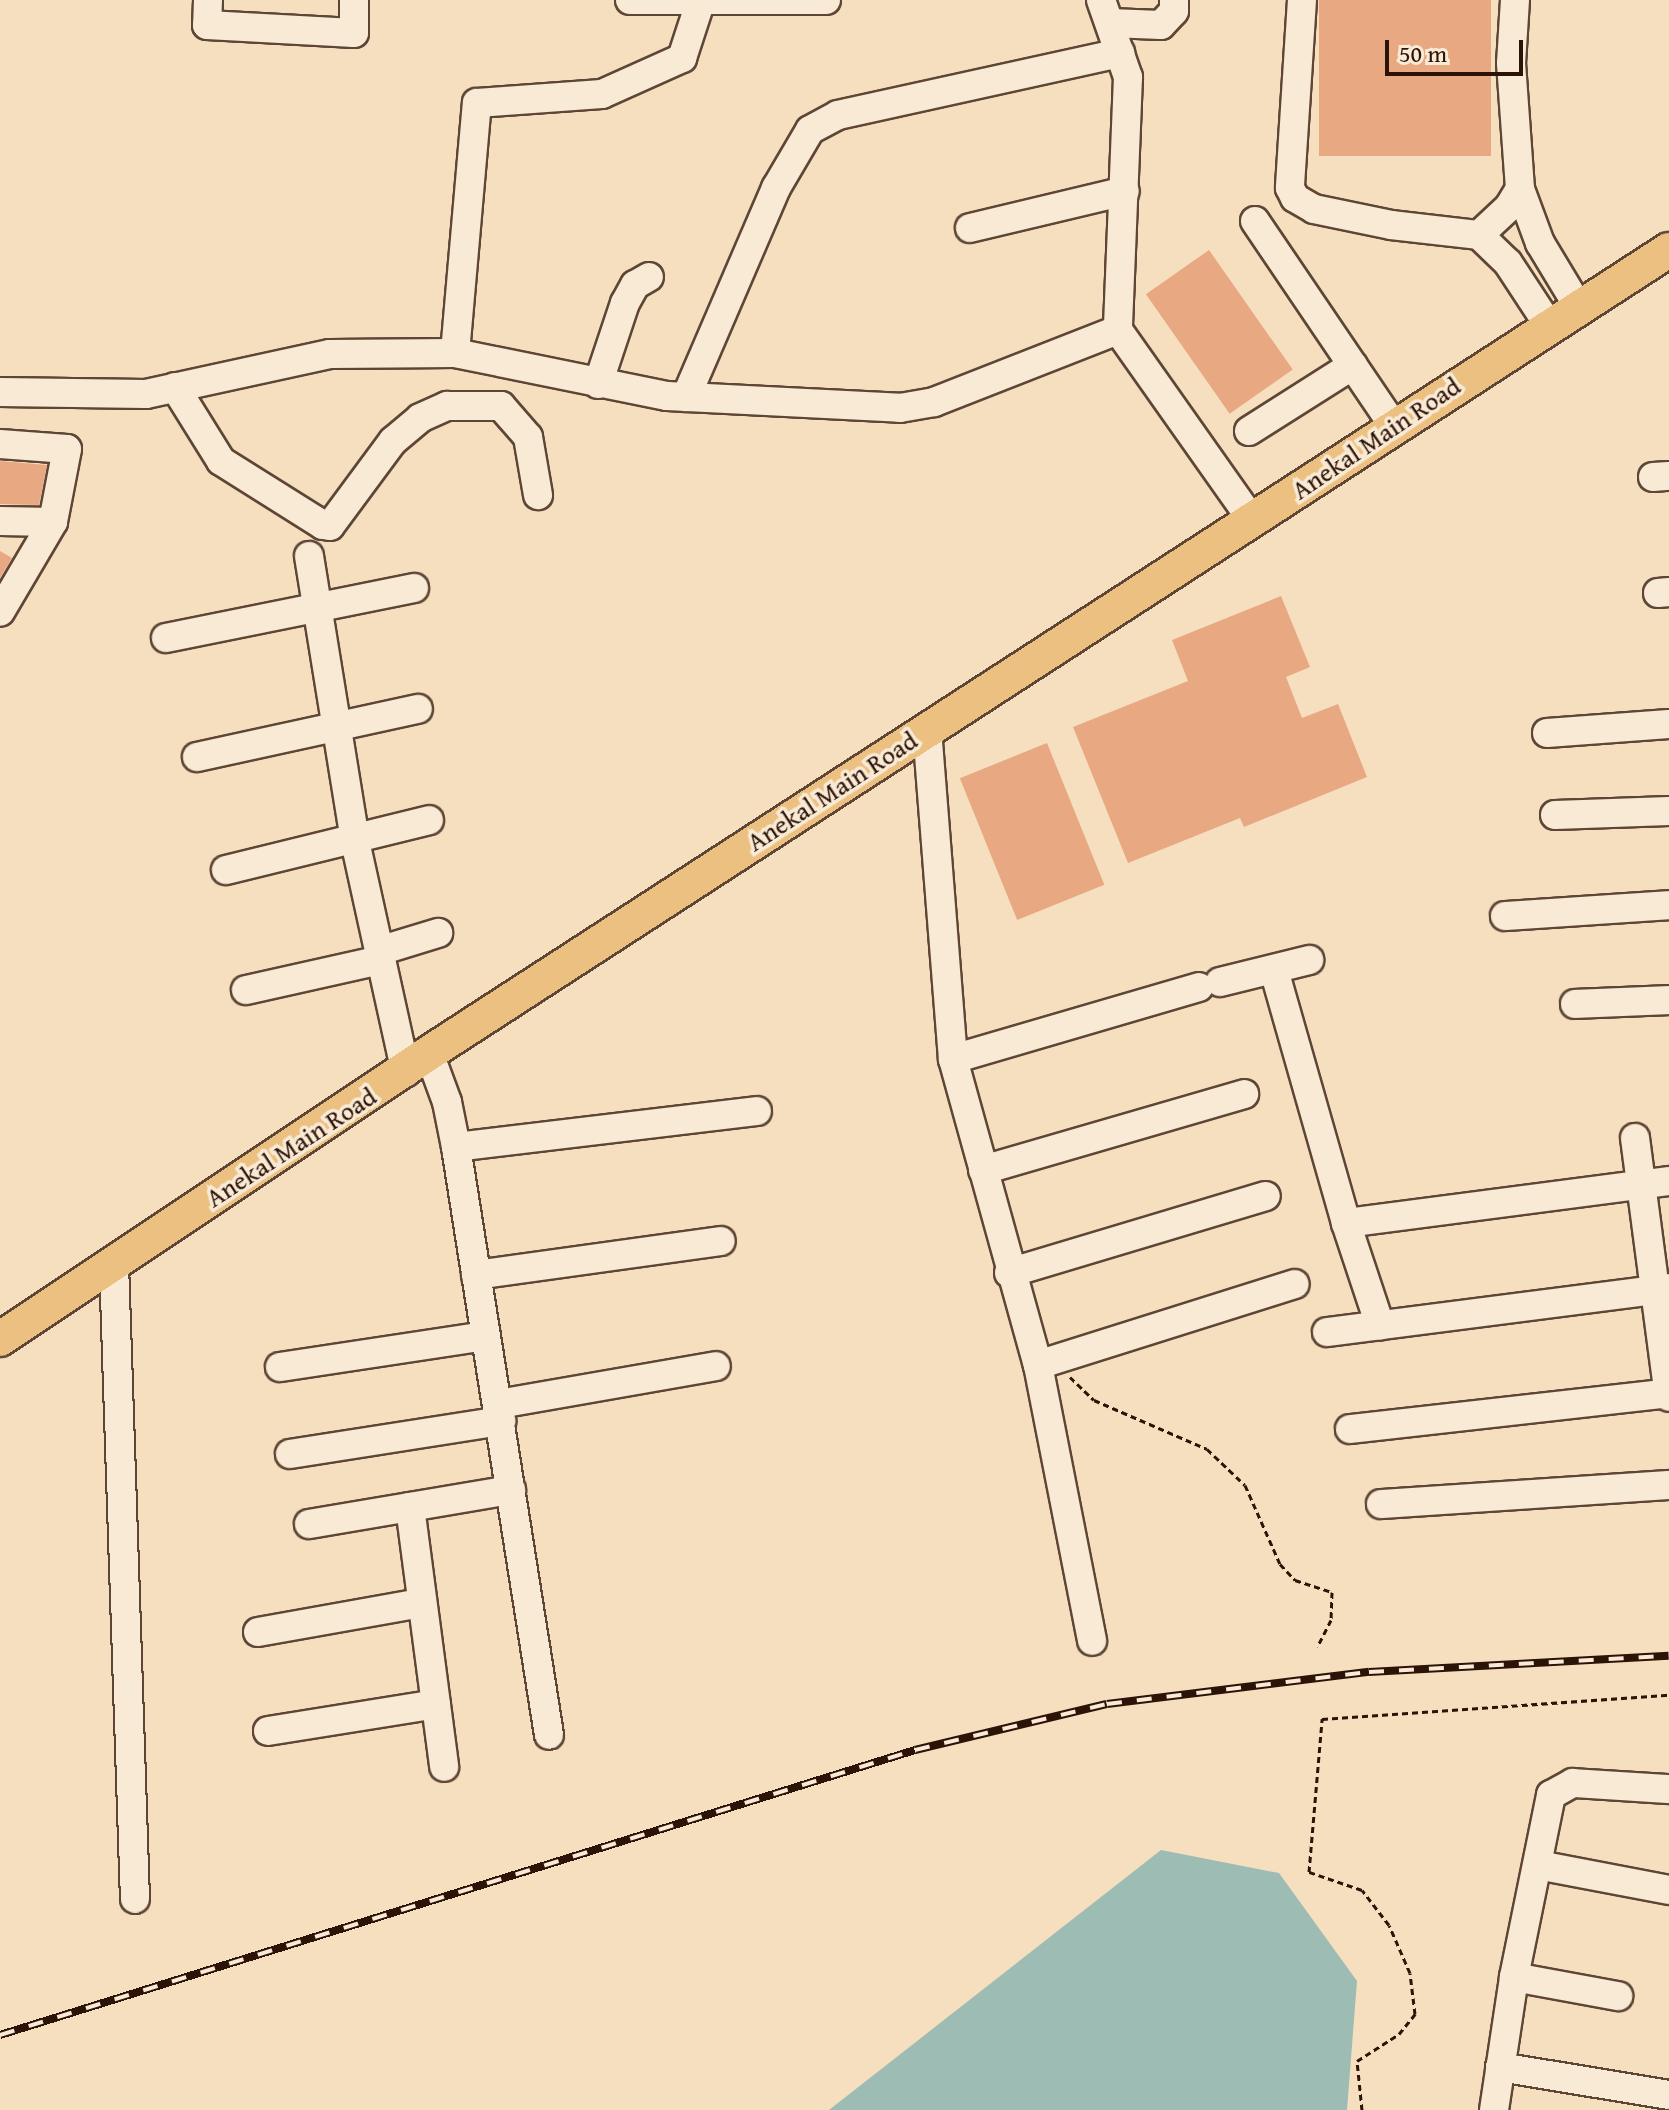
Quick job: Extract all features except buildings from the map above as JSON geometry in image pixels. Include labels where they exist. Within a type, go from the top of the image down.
[{"type":"main road","name":"Anekal Main Road","points":[[0,1339],[927,729],[1252,520],[1548,324],[1669,250]]},
{"type":"street","points":[[208,0],[207,25],[354,33],[354,0]]},
{"type":"street","points":[[630,0],[826,0]]},
{"type":"street","points":[[1106,12],[1161,25],[1174,11],[1174,0]]},
{"type":"street","points":[[1302,0],[1290,188],[1295,198],[1314,209],[1391,225],[1479,235],[1496,247],[1548,324]]},
{"type":"street","points":[[1515,0],[1511,63],[1520,189],[1540,243],[1578,306]]},
{"type":"street","points":[[455,353],[477,103],[602,94],[682,58],[701,1]]},
{"type":"street","points":[[1106,12],[1128,77],[1118,330],[1252,520]]},
{"type":"street","points":[[686,397],[776,188],[810,130],[838,115],[1120,53]]},
{"type":"street","points":[[1479,235],[1509,207],[1520,189]]},
{"type":"street","points":[[970,228],[1125,191]]},
{"type":"street","points":[[1255,221],[1394,426]]},
{"type":"street","points":[[598,384],[625,303],[635,285],[649,277]]},
{"type":"street","points":[[0,392],[94,396],[175,387],[330,354],[455,353],[598,384],[686,397],[900,408],[934,402],[1118,330]]},
{"type":"street","points":[[1249,431],[1353,365]]},
{"type":"street","points":[[175,387],[221,461],[327,526],[375,461],[420,418],[447,406],[482,410],[501,406],[534,371]]},
{"type":"street","points":[[501,406],[528,437],[538,495]]},
{"type":"street","points":[[0,444],[67,449],[53,522],[0,612]]},
{"type":"street","points":[[0,521],[53,522]]},
{"type":"street","points":[[309,556],[355,841],[380,956],[418,1062],[447,1102],[500,1413],[549,1735]]},
{"type":"street","points":[[166,638],[317,605],[414,588]]},
{"type":"street","points":[[197,757],[336,723],[418,709]]},
{"type":"street","points":[[1547,733],[1669,724]]},
{"type":"street","points":[[927,729],[953,1059],[1009,1273],[1045,1363],[1092,1641]]},
{"type":"street","points":[[1555,815],[1669,811]]},
{"type":"street","points":[[226,870],[355,841],[429,820]]},
{"type":"street","points":[[1505,916],[1669,905]]},
{"type":"street","points":[[246,990],[380,956],[438,933]]},
{"type":"street","points":[[953,1059],[1210,984],[1309,960]]},
{"type":"street","points":[[1274,970],[1346,1223],[1380,1325]]},
{"type":"street","points":[[1575,1004],[1669,1000]]},
{"type":"street","points":[[983,1170],[1244,1094]]},
{"type":"street","points":[[456,1147],[757,1111]]},
{"type":"street","points":[[1350,1429],[1669,1394],[1662,1289],[1640,1185],[1635,1138]]},
{"type":"street","points":[[1346,1223],[1669,1181]]},
{"type":"street","points":[[1009,1273],[1266,1196]]},
{"type":"street","points":[[476,1275],[721,1241]]},
{"type":"street","points":[[114,1264],[135,1899]]},
{"type":"street","points":[[1045,1363],[1295,1284]]},
{"type":"street","points":[[1327,1332],[1662,1289]]},
{"type":"street","points":[[280,1367],[486,1336]]},
{"type":"street","points":[[290,1454],[716,1366]]},
{"type":"street","points":[[1381,1504],[1669,1485]]},
{"type":"street","points":[[309,1524],[511,1490]]},
{"type":"street","points":[[410,1507],[444,1767]]},
{"type":"street","points":[[258,1632],[421,1603]]},
{"type":"street","points":[[268,1731],[436,1704]]},
{"type":"street","points":[[1494,2110],[1514,1977],[1551,1795],[1573,1783],[1669,1789]]},
{"type":"street","points":[[1538,1865],[1669,1890]]},
{"type":"street","points":[[1514,1977],[1618,1996]]},
{"type":"street","points":[[1500,2067],[1669,2095]]},
{"type":"path","points":[[1045,1363],[1094,1400],[1207,1449],[1245,1485],[1280,1564],[1295,1580],[1332,1592],[1331,1620],[1317,1647]]},
{"type":"path","points":[[1362,2110],[1357,2061],[1399,2034],[1415,2014],[1410,1973],[1389,1925],[1362,1890],[1309,1872],[1322,1719],[1669,1695]]},
{"type":"water","points":[[1161,1850],[1279,1873],[1357,1981],[1347,2110],[829,2110]]},
{"type":"railway","points":[[0,2035],[915,1750],[1107,1704],[1369,1672],[1669,1656]]}]
